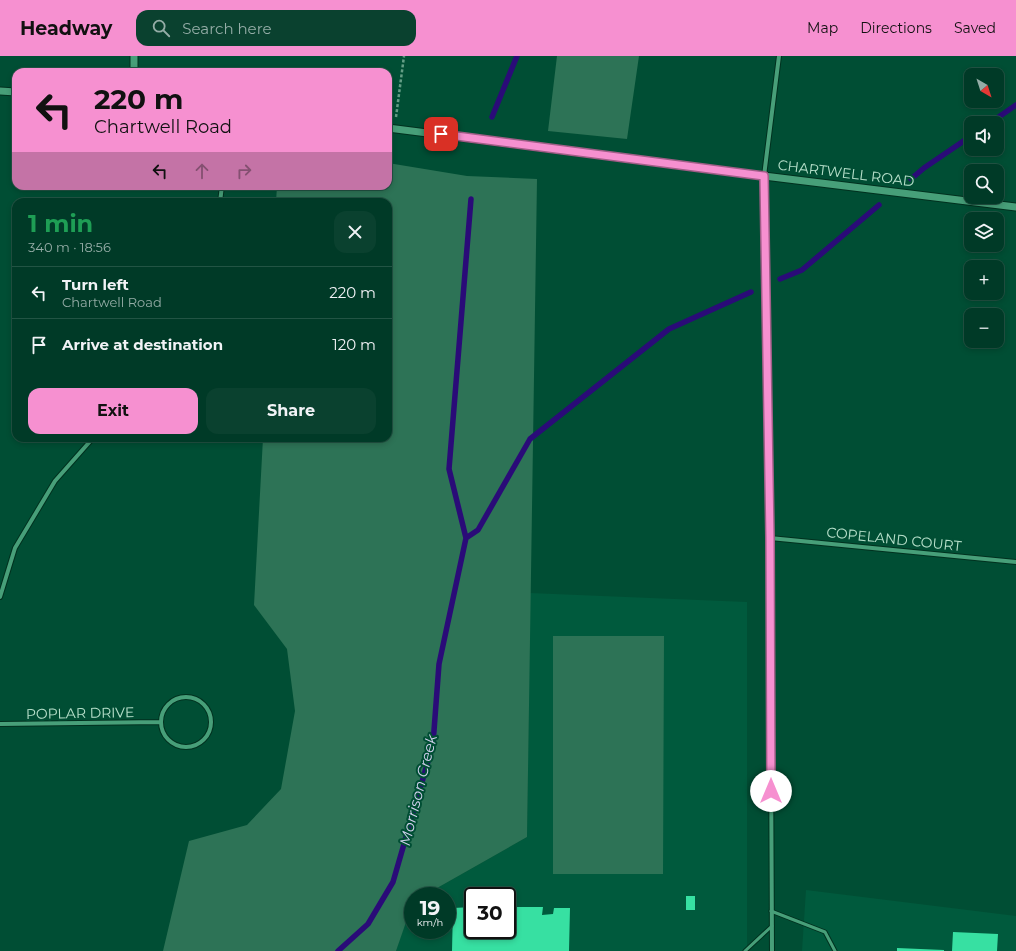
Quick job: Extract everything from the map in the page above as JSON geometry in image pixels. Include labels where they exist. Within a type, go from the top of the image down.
[{"type":"street","points":[[134,56],[134,68]]},
{"type":"street","points":[[772,951],[770,538],[764,176],[779,56]]},
{"type":"street","points":[[0,91],[12,92]]},
{"type":"street","name":"CHARTWELL ROAD","points":[[392,128],[764,176],[1016,206]]},
{"type":"street","points":[[0,598],[14,548],[55,481],[89,442]]},
{"type":"street","name":"COPELAND COURT","points":[[770,538],[1016,562]]},
{"type":"street","points":[[185,697],[197,699],[204,704],[209,712],[211,720],[210,729],[207,736],[201,742],[186,747],[178,746],[168,740],[162,730],[160,722],[166,706],[172,700],[185,697]]},
{"type":"street","name":"POPLAR DRIVE","points":[[0,724],[160,722]]},
{"type":"lane","points":[[771,911],[824,932],[835,951]]},
{"type":"lane","points":[[745,951],[772,926]]},
{"type":"path","points":[[392,122],[404,56]]},
{"type":"shaded area","points":[[557,56],[639,56],[627,139],[548,131]]},
{"type":"shaded area","points":[[392,164],[467,176],[537,179],[527,837],[439,887],[404,887],[404,928],[396,951],[163,951],[189,841],[247,825],[281,789],[295,711],[287,649],[254,605],[263,442],[392,442],[392,198],[276,198],[277,190],[392,190]]},
{"type":"shaded area","points":[[530,593],[747,602],[747,951],[396,951],[404,926],[404,939],[456,939],[456,887],[439,887],[527,837]]},
{"type":"shaded area","points":[[553,636],[664,636],[663,874],[553,874]]},
{"type":"shaded area","points":[[806,890],[1016,916],[1016,951],[802,951]]},
{"type":"building","points":[[686,896],[695,896],[695,910],[686,910]]},
{"type":"building","points":[[464,907],[464,939],[516,939],[516,907],[543,907],[542,915],[553,914],[554,908],[570,908],[569,951],[452,951],[452,939],[456,939],[456,908]]},
{"type":"building","points":[[953,932],[998,934],[997,951],[952,951]]},
{"type":"building","points":[[897,948],[944,950],[944,951],[897,951]]},
{"type":"waterway","points":[[492,117],[517,56]]},
{"type":"waterway","points":[[1000,116],[1016,105]]},
{"type":"waterway","points":[[911,179],[924,168],[964,141]]},
{"type":"waterway","name":"Morrison Creek","points":[[338,951],[368,924],[393,882],[433,744],[439,664],[466,538],[449,469],[471,199]]},
{"type":"waterway","points":[[780,279],[802,270],[879,205]]},
{"type":"waterway","points":[[466,538],[478,530],[530,439],[669,329],[751,292]]},
{"type":"route","points":[[441,134],[764,176],[770,538],[771,791]]}]
